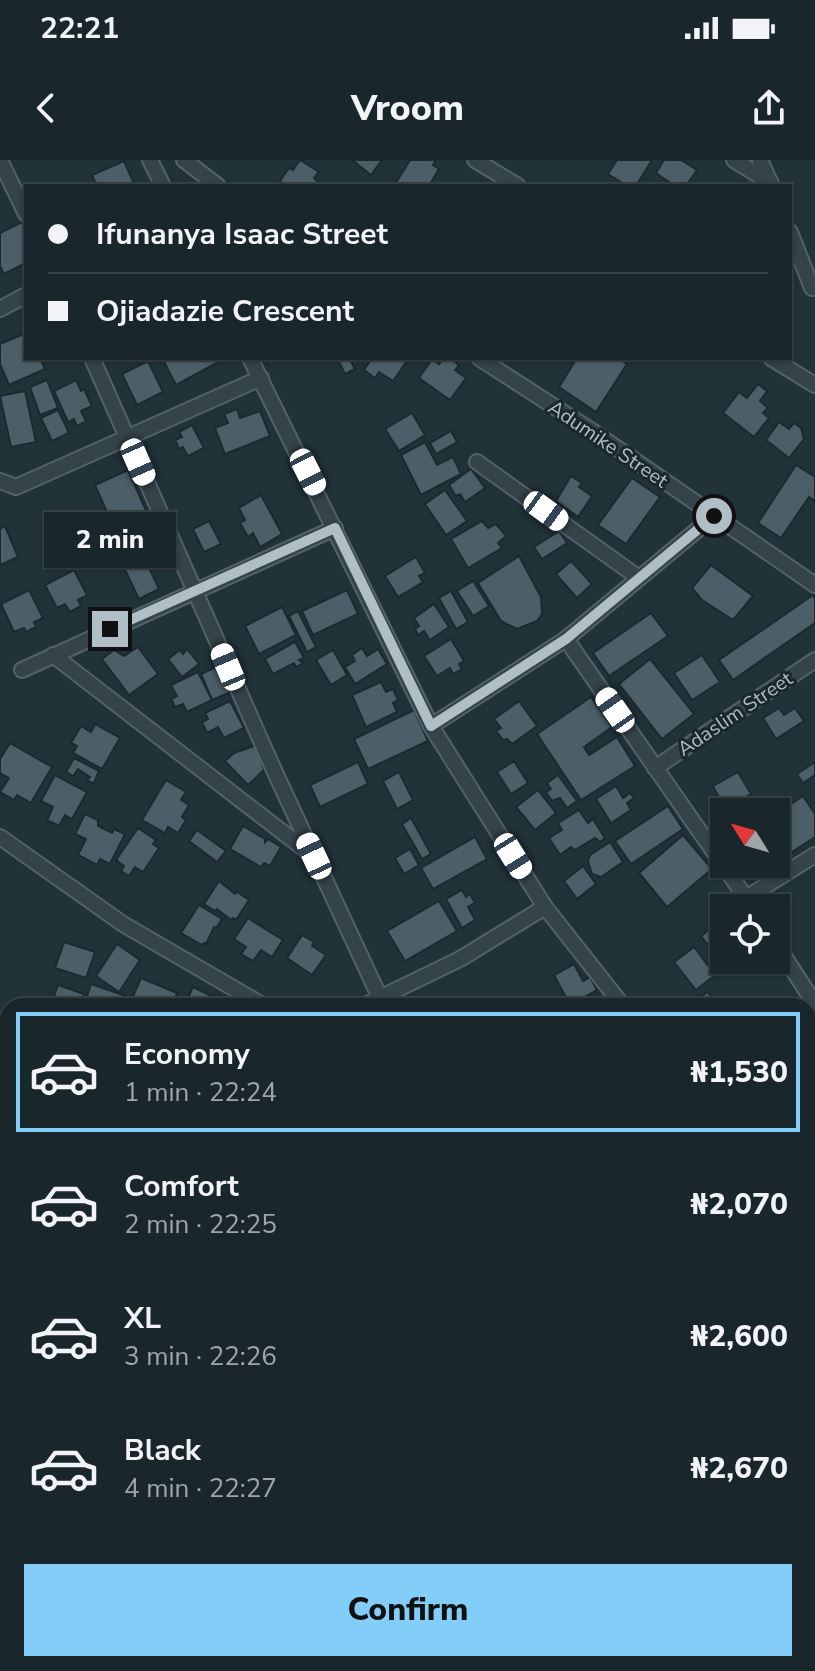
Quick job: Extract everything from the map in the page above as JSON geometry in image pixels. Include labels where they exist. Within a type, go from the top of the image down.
[{"type":"street","points":[[0,160],[24,210]]},
{"type":"street","points":[[150,160],[162,184]]},
{"type":"street","points":[[184,160],[215,184]]},
{"type":"street","points":[[475,160],[515,184]]},
{"type":"street","points":[[734,160],[770,184]]},
{"type":"street","points":[[760,160],[771,184]]},
{"type":"street","points":[[792,237],[812,288]]},
{"type":"street","points":[[0,309],[24,296]]},
{"type":"street","points":[[93,360],[380,998],[460,959],[545,907]]},
{"type":"street","points":[[251,360],[431,726],[545,907],[617,998]]},
{"type":"street","name":"Adumike Street","points":[[482,360],[592,431],[815,585]]},
{"type":"street","points":[[774,360],[815,385]]},
{"type":"street","points":[[2,483],[16,487],[261,378]]},
{"type":"street","points":[[477,462],[639,578]]},
{"type":"street","points":[[431,726],[566,639],[714,516]]},
{"type":"street","points":[[22,670],[335,528]]},
{"type":"street","points":[[566,639],[744,894]]},
{"type":"street","points":[[53,655],[314,856]]},
{"type":"street","name":"Adaslim Street","points":[[655,768],[815,660]]},
{"type":"street","points":[[0,837],[123,924],[250,998]]},
{"type":"street","points":[[762,894],[815,855]]},
{"type":"street","points":[[790,966],[811,998]]},
{"type":"building","points":[[300,160],[319,172],[314,178],[320,184],[284,184],[280,181],[289,168],[293,170]]},
{"type":"building","points":[[352,160],[382,160],[371,175]]},
{"type":"building","points":[[410,160],[436,160],[433,165],[439,169],[430,184],[395,184]]},
{"type":"building","points":[[617,160],[652,160],[637,184],[624,184],[608,174]]},
{"type":"building","points":[[664,160],[681,160],[697,170],[687,184],[672,184],[656,173]]},
{"type":"building","points":[[124,161],[134,184],[96,184],[92,175]]},
{"type":"building","points":[[22,222],[24,226],[24,264],[4,274],[0,266],[0,233]]},
{"type":"building","points":[[24,334],[24,360],[41,360],[45,369],[9,385],[0,364],[0,344]]},
{"type":"building","points":[[163,360],[222,360],[176,385]]},
{"type":"building","points":[[338,360],[350,360],[355,369],[345,374]]},
{"type":"building","points":[[371,360],[408,360],[393,381],[379,372],[375,378],[364,370]]},
{"type":"building","points":[[431,360],[439,364],[442,360],[452,360],[459,365],[455,370],[466,378],[450,400],[419,378]]},
{"type":"building","points":[[576,360],[621,360],[627,364],[596,412],[559,387]]},
{"type":"building","points":[[148,361],[163,392],[137,405],[122,374]]},
{"type":"building","points":[[47,380],[58,408],[40,415],[30,387]]},
{"type":"building","points":[[76,380],[92,406],[81,411],[86,421],[77,426],[74,419],[68,422],[54,391]]},
{"type":"building","points":[[758,384],[767,391],[760,401],[768,408],[763,413],[769,418],[754,437],[723,413],[739,392],[747,398]]},
{"type":"building","points":[[25,391],[36,442],[11,447],[0,396]]},
{"type":"building","points":[[237,409],[240,418],[260,411],[270,436],[225,454],[215,428],[228,423],[224,414]]},
{"type":"building","points":[[58,410],[69,433],[52,441],[41,418]]},
{"type":"building","points":[[412,413],[425,435],[399,451],[385,429]]},
{"type":"building","points":[[779,422],[789,429],[794,423],[801,428],[804,439],[789,458],[766,440]]},
{"type":"building","points":[[192,425],[204,448],[188,456],[183,447],[179,449],[175,440],[182,437],[179,432]]},
{"type":"building","points":[[451,431],[457,442],[436,454],[430,443]]},
{"type":"building","points":[[425,442],[437,465],[453,457],[461,474],[421,495],[401,455]]},
{"type":"building","points":[[796,465],[815,477],[815,501],[809,497],[781,538],[758,523]]},
{"type":"building","points":[[471,469],[485,488],[465,502],[460,494],[456,496],[449,485]]},
{"type":"building","points":[[128,470],[148,515],[115,530],[95,485]]},
{"type":"building","points":[[571,476],[582,483],[579,487],[592,496],[578,517],[556,501]]},
{"type":"building","points":[[632,478],[660,497],[626,544],[598,525]]},
{"type":"building","points":[[445,490],[467,521],[446,535],[425,504]]},
{"type":"building","points":[[261,495],[282,534],[260,547],[253,533],[248,537],[240,523],[245,520],[239,508]]},
{"type":"building","points":[[209,521],[221,544],[204,552],[193,529]]},
{"type":"building","points":[[482,521],[488,528],[496,524],[506,536],[498,543],[502,548],[468,568],[451,539]]},
{"type":"building","points":[[5,526],[18,557],[0,565],[0,529]]},
{"type":"building","points":[[559,531],[567,543],[542,559],[534,547]]},
{"type":"building","points":[[134,535],[159,589],[139,599],[113,545]]},
{"type":"building","points":[[519,556],[541,597],[542,614],[537,621],[517,629],[501,621],[478,583]]},
{"type":"building","points":[[416,557],[425,573],[419,576],[423,582],[398,597],[385,576]]},
{"type":"building","points":[[571,561],[592,584],[577,598],[556,574]]},
{"type":"building","points":[[711,565],[753,596],[733,620],[702,600],[692,588]]},
{"type":"building","points":[[74,570],[87,595],[78,600],[81,606],[70,612],[65,604],[57,608],[45,585]]},
{"type":"building","points":[[473,581],[489,606],[473,616],[457,591]]},
{"type":"building","points":[[29,590],[43,618],[34,622],[36,627],[26,632],[24,628],[14,632],[1,604]]},
{"type":"building","points":[[347,590],[358,614],[313,635],[302,611]]},
{"type":"building","points":[[451,591],[468,622],[456,629],[439,598]]},
{"type":"building","points":[[813,595],[815,623],[733,680],[719,660]]},
{"type":"building","points":[[434,604],[449,627],[430,640],[424,631],[418,635],[415,629],[419,626],[414,618]]},
{"type":"building","points":[[282,607],[296,635],[259,654],[245,626]]},
{"type":"building","points":[[298,611],[316,647],[307,652],[289,616]]},
{"type":"building","points":[[651,613],[668,636],[609,676],[593,653]]},
{"type":"building","points":[[451,639],[464,661],[459,664],[462,669],[453,674],[450,668],[437,676],[424,656]]},
{"type":"building","points":[[295,642],[304,658],[299,660],[303,663],[296,667],[294,663],[273,674],[265,659]]},
{"type":"building","points":[[138,647],[158,674],[129,695],[102,659],[114,650],[124,656]]},
{"type":"building","points":[[362,648],[367,656],[378,649],[387,664],[355,684],[345,667],[355,661],[352,655]]},
{"type":"building","points":[[187,649],[199,664],[182,677],[168,659],[180,650],[183,654]]},
{"type":"building","points":[[333,650],[347,675],[331,685],[316,660]]},
{"type":"building","points":[[702,655],[720,682],[692,700],[674,673]]},
{"type":"building","points":[[650,659],[694,714],[662,739],[619,684]]},
{"type":"building","points":[[220,665],[231,692],[212,700],[201,674]]},
{"type":"building","points":[[198,672],[212,700],[187,712],[183,704],[175,707],[171,699],[177,696],[171,685]]},
{"type":"building","points":[[381,682],[386,692],[393,689],[398,700],[393,703],[397,712],[366,727],[352,695]]},
{"type":"building","points":[[591,697],[612,727],[584,747],[589,755],[617,737],[635,766],[581,800],[537,734]]},
{"type":"building","points":[[230,701],[244,728],[224,738],[218,727],[207,733],[202,722],[208,719],[205,713]]},
{"type":"building","points":[[519,701],[537,726],[512,744],[507,739],[503,740],[496,731],[501,728],[494,719]]},
{"type":"building","points":[[779,708],[784,715],[795,708],[804,721],[776,739],[763,718]]},
{"type":"building","points":[[414,710],[428,741],[368,769],[354,739]]},
{"type":"building","points":[[95,724],[120,738],[102,769],[73,753],[77,746],[71,743],[81,726],[91,732]]},
{"type":"building","points":[[10,743],[52,767],[31,803],[17,795],[14,800],[0,792],[9,778],[0,773],[0,759]]},
{"type":"building","points":[[257,745],[264,770],[248,785],[225,761],[234,753]]},
{"type":"building","points":[[74,758],[99,771],[94,783],[87,781],[90,777],[78,769],[73,776],[66,772]]},
{"type":"building","points":[[514,761],[528,783],[511,794],[497,772]]},
{"type":"building","points":[[358,762],[368,784],[320,807],[310,785]]},
{"type":"building","points":[[815,762],[815,775],[803,783],[797,774]]},
{"type":"building","points":[[399,772],[413,800],[397,809],[383,781]]},
{"type":"building","points":[[738,772],[751,794],[744,798],[719,798],[713,786]]},
{"type":"building","points":[[55,775],[87,792],[72,819],[65,815],[59,826],[47,820],[53,807],[41,801]]},
{"type":"building","points":[[558,775],[577,801],[567,808],[560,798],[552,801],[546,792],[551,789],[547,783]]},
{"type":"building","points":[[166,780],[186,792],[181,800],[189,805],[182,817],[186,820],[178,833],[168,827],[165,833],[142,820]]},
{"type":"building","points":[[616,786],[623,798],[630,793],[634,798],[627,803],[631,810],[611,823],[596,799]]},
{"type":"building","points":[[538,790],[556,813],[535,830],[516,807]]},
{"type":"building","points":[[803,796],[815,814],[815,837],[790,853],[790,805]]},
{"type":"building","points":[[668,806],[683,829],[631,864],[615,841]]},
{"type":"building","points":[[579,810],[588,823],[593,819],[605,838],[600,842],[595,838],[575,850],[571,847],[560,855],[549,838],[562,830],[558,823]]},
{"type":"building","points":[[85,814],[98,820],[98,826],[112,833],[114,829],[125,834],[110,864],[100,859],[97,865],[78,855],[86,839],[75,834]]},
{"type":"building","points":[[411,818],[431,854],[422,859],[402,824]]},
{"type":"building","points":[[243,826],[265,839],[265,842],[268,839],[281,847],[270,866],[264,863],[261,867],[230,849]]},
{"type":"building","points":[[138,828],[156,840],[153,844],[159,848],[143,872],[135,867],[129,876],[121,871],[124,866],[116,860]]},
{"type":"building","points":[[197,830],[226,851],[217,862],[189,841]]},
{"type":"building","points":[[683,835],[710,867],[710,871],[667,907],[639,873]]},
{"type":"building","points":[[475,837],[487,859],[433,889],[421,868]]},
{"type":"building","points":[[610,842],[623,862],[601,877],[592,874],[588,861],[590,855]]},
{"type":"building","points":[[410,849],[419,865],[404,874],[395,858]]},
{"type":"building","points":[[583,866],[596,884],[577,899],[564,881]]},
{"type":"building","points":[[219,881],[235,894],[237,892],[249,900],[236,920],[204,904]]},
{"type":"building","points":[[462,890],[466,897],[470,894],[475,903],[468,907],[475,920],[462,928],[446,899]]},
{"type":"building","points":[[439,901],[457,931],[405,961],[387,931]]},
{"type":"building","points":[[199,905],[222,919],[214,927],[206,944],[202,945],[181,933]]},
{"type":"building","points":[[248,918],[283,940],[272,957],[261,950],[253,961],[241,954],[246,947],[234,939]]},
{"type":"building","points":[[710,929],[710,944],[708,945],[701,936]]},
{"type":"building","points":[[302,935],[326,955],[312,975],[287,958]]},
{"type":"building","points":[[64,942],[95,952],[86,978],[55,968]]},
{"type":"building","points":[[117,944],[140,960],[119,992],[96,976]]},
{"type":"building","points":[[694,947],[710,968],[710,974],[715,975],[696,990],[674,962]]},
{"type":"building","points":[[574,964],[583,981],[590,977],[597,990],[583,998],[566,998],[554,975]]},
{"type":"building","points":[[141,978],[177,993],[175,998],[132,998]]},
{"type":"building","points":[[91,984],[126,996],[125,998],[87,998]]},
{"type":"building","points":[[58,985],[84,994],[83,998],[53,998]]},
{"type":"building","points":[[193,987],[216,998],[188,998]]},
{"type":"route","points":[[110,629],[335,528],[431,726],[566,639],[714,516]]}]
